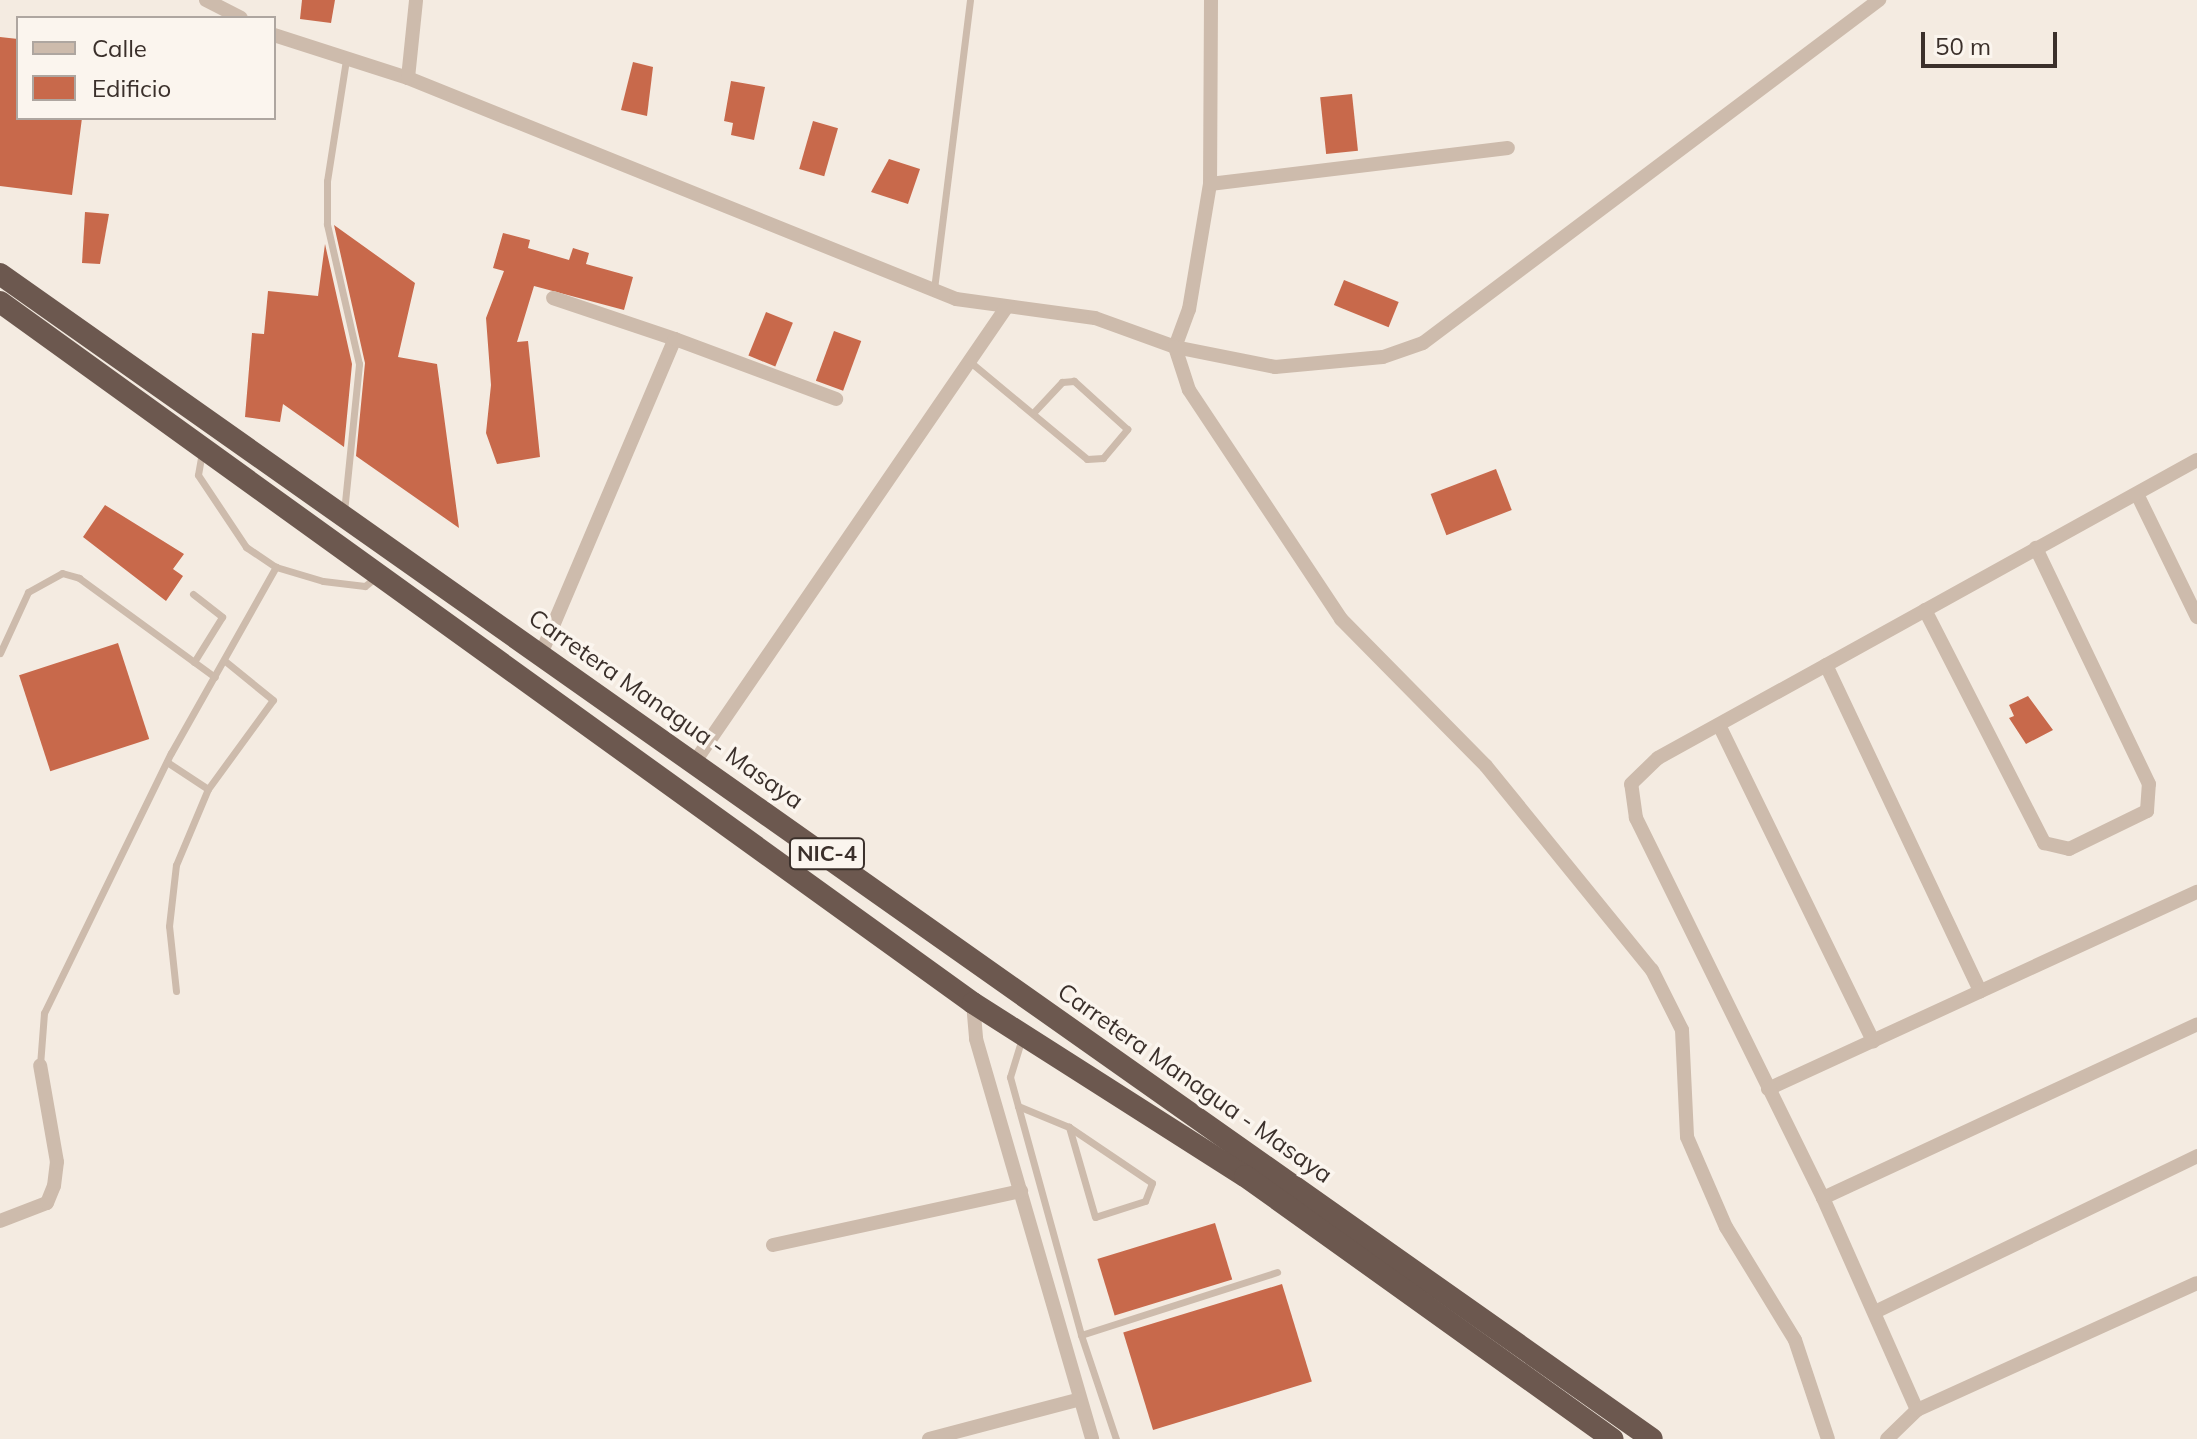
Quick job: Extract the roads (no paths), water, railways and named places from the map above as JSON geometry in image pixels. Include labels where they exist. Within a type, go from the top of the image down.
[{"type":"highway","name":"Carretera Managua - Masaya","points":[[0,274],[696,760],[1652,1439]]},
{"type":"highway","name":"Carretera Managua - Masaya","points":[[0,302],[382,572],[973,1003],[1245,1176],[1613,1439]]},
{"type":"street","points":[[206,0],[237,16]]},
{"type":"street","points":[[408,78],[416,0]]},
{"type":"street","points":[[1211,0],[1210,184],[1189,309],[1175,347],[1189,390],[1341,619],[1486,766],[1652,970],[1682,1030],[1687,1137],[1726,1227],[1795,1340],[1828,1439]]},
{"type":"street","points":[[276,36],[408,78],[934,291],[1006,308],[1095,318],[1175,347],[1249,364],[1319,366],[1383,357],[1423,343],[1879,0]]},
{"type":"street","points":[[1210,184],[1508,148]]},
{"type":"street","points":[[553,298],[836,399]]},
{"type":"street","points":[[696,760],[1006,308]]},
{"type":"street","points":[[541,654],[675,339]]},
{"type":"street","points":[[1917,1410],[1877,1311],[1636,818],[1631,784],[1658,758],[2197,460]]},
{"type":"street","points":[[2137,494],[2197,617]]},
{"type":"street","points":[[1925,610],[2044,843],[2069,849],[2147,811],[2149,784],[2036,548]]},
{"type":"street","points":[[1826,665],[1980,991]]},
{"type":"street","points":[[1719,725],[1873,1041]]},
{"type":"street","points":[[1768,1089],[2197,892]]},
{"type":"street","points":[[973,1003],[976,1039],[1092,1439]]},
{"type":"street","points":[[1823,1198],[2197,1024]]},
{"type":"street","points":[[0,1221],[47,1203],[54,1186],[57,1162],[40,1065]]},
{"type":"street","points":[[1877,1311],[2197,1156]]},
{"type":"street","points":[[773,1245],[1021,1191]]},
{"type":"street","points":[[1887,1439],[1917,1410],[2197,1283]]},
{"type":"street","points":[[929,1439],[1080,1399]]},
{"type":"lane","points":[[934,291],[970,0]]},
{"type":"lane","points":[[343,514],[359,364],[327,224],[327,181],[346,60]]},
{"type":"lane","points":[[969,361],[1087,459],[1103,458],[1127,429],[1074,381],[1062,382],[1034,412]]},
{"type":"lane","points":[[203,446],[198,475],[246,547],[276,567],[365,586],[382,572]]},
{"type":"lane","points":[[40,1065],[44,1013],[167,762],[276,567]]},
{"type":"lane","points":[[0,653],[28,592],[62,573],[79,578],[215,677]]},
{"type":"lane","points":[[193,594],[222,617],[194,662]]},
{"type":"lane","points":[[176,991],[169,926],[176,865],[208,789],[273,700],[225,661]]},
{"type":"lane","points":[[167,762],[208,789]]},
{"type":"lane","points":[[1023,1035],[1010,1077],[1081,1335],[1116,1439]]},
{"type":"lane","points":[[1018,1106],[1069,1127],[1152,1183],[1145,1201],[1095,1217],[1069,1127]]},
{"type":"lane","points":[[1081,1335],[1277,1272]]}]
